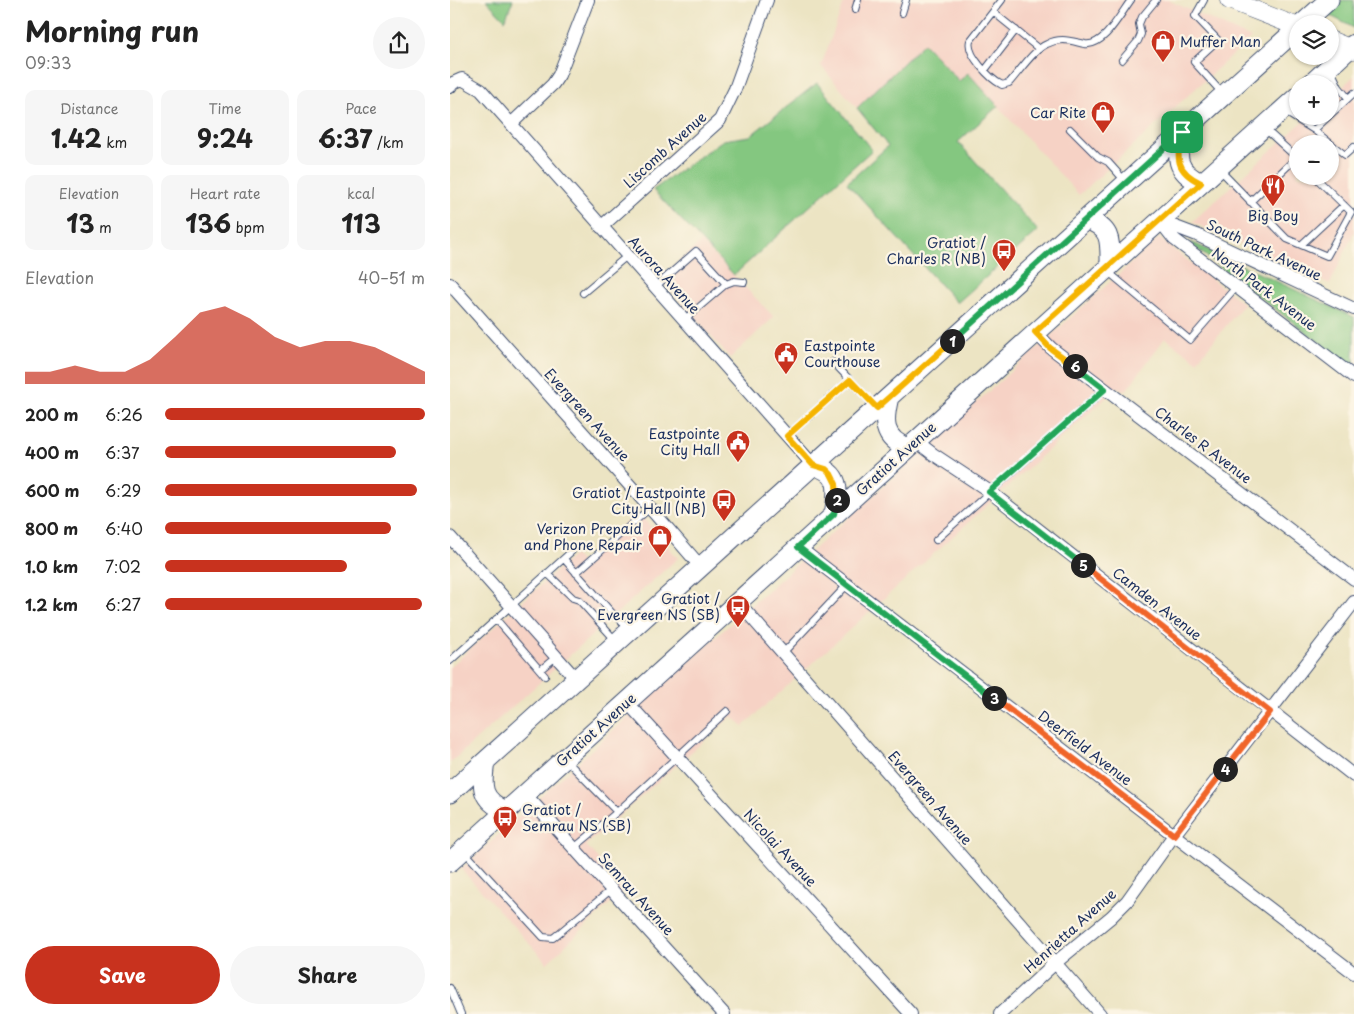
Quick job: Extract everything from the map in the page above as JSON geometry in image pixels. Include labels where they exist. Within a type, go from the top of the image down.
[{"type":"main road","points":[[1229,0],[1289,23]]},
{"type":"main road","points":[[1312,15],[1329,0]]},
{"type":"main road","points":[[451,790],[485,762],[965,330],[1289,35]]},
{"type":"main road","points":[[1339,43],[1353,47]]},
{"type":"main road","points":[[1321,75],[1353,47]]},
{"type":"main road","name":"Gratiot Avenue","points":[[457,856],[1289,104]]},
{"type":"main road","points":[[1182,132],[1178,148],[1180,165],[1188,177],[1201,183]]},
{"type":"main road","points":[[1086,219],[1101,225],[1106,230],[1110,242],[1108,268]]},
{"type":"main road","points":[[883,402],[887,432],[895,442],[912,444]]},
{"type":"main road","points":[[813,465],[826,469],[834,479],[837,491],[834,514]]},
{"type":"main road","points":[[485,762],[483,782],[486,796],[494,805],[506,811]]},
{"type":"street","points":[[511,124],[553,84],[559,75],[588,0]]},
{"type":"street","name":"Liscomb Avenue","points":[[601,227],[720,120],[735,89],[767,0]]},
{"type":"street","name":"Aurora Avenue","points":[[450,87],[452,83],[462,79],[481,90],[813,465]]},
{"type":"street","name":"North Park Avenue","points":[[1160,221],[1174,239],[1354,377]]},
{"type":"street","name":"South Park Avenue","points":[[1160,221],[1197,235],[1354,309]]},
{"type":"street","name":"Evergreen Avenue","points":[[450,284],[701,567]]},
{"type":"street","name":"Charles R Avenue","points":[[1035,332],[1050,348],[1354,579]]},
{"type":"street","name":"Camden Avenue","points":[[912,444],[933,454],[989,492],[1354,776]]},
{"type":"street","points":[[450,537],[576,679]]},
{"type":"street","name":"Deerfield Avenue","points":[[798,547],[1354,973]]},
{"type":"street","name":"Evergreen Avenue","points":[[738,602],[1100,1014]]},
{"type":"street","name":"Henrietta Avenue","points":[[1000,1014],[1127,901],[1174,835],[1354,602]]},
{"type":"street","name":"Nicolai Avenue","points":[[627,702],[911,1014]]},
{"type":"street","name":"Semrau Avenue","points":[[525,794],[724,1014]]},
{"type":"lane","points":[[855,10],[858,0]]},
{"type":"lane","points":[[902,13],[906,0]]},
{"type":"lane","points":[[1002,0],[970,41],[969,45],[974,58],[999,84],[1009,83],[1045,44],[1059,39],[1092,44],[1107,34],[1131,0]]},
{"type":"lane","points":[[1122,60],[1138,40],[1141,34],[1139,24],[1142,17],[1156,0]]},
{"type":"lane","points":[[1204,0],[1195,16],[1218,40],[1194,62],[1223,94]]},
{"type":"lane","points":[[993,12],[1039,49]]},
{"type":"lane","points":[[985,70],[1016,30]]},
{"type":"lane","points":[[1329,67],[1339,87],[1348,98]]},
{"type":"lane","points":[[1339,107],[1354,93]]},
{"type":"lane","points":[[1282,110],[1314,130],[1345,155],[1354,147]]},
{"type":"lane","points":[[1314,130],[1319,125]]},
{"type":"lane","points":[[1263,127],[1289,151]]},
{"type":"lane","points":[[1070,129],[1098,157],[1108,162],[1126,182]]},
{"type":"lane","points":[[1250,202],[1289,166]]},
{"type":"lane","points":[[1218,168],[1287,239],[1327,256],[1351,212],[1323,185]]},
{"type":"lane","points":[[1301,246],[1344,205]]},
{"type":"lane","points":[[655,287],[696,251],[726,284]]},
{"type":"lane","points":[[583,293],[627,256]]},
{"type":"lane","points":[[1108,268],[1190,340],[1236,287]]},
{"type":"lane","points":[[684,320],[726,284],[744,282]]},
{"type":"lane","points":[[833,362],[850,380],[883,402]]},
{"type":"lane","points":[[787,436],[850,380]]},
{"type":"lane","points":[[936,540],[1105,389]]},
{"type":"lane","points":[[576,573],[650,508]]},
{"type":"lane","points":[[450,661],[572,551]]},
{"type":"lane","points":[[564,559],[613,614],[616,615],[624,636]]},
{"type":"lane","points":[[547,573],[573,598],[579,600],[624,636]]},
{"type":"lane","points":[[783,653],[847,585]]},
{"type":"lane","points":[[496,620],[546,676]]},
{"type":"lane","points":[[540,670],[556,657]]},
{"type":"lane","points":[[574,848],[617,812],[727,711]]},
{"type":"lane","points":[[564,758],[617,812]]},
{"type":"lane","points":[[457,856],[543,937],[553,938],[612,889]]},
{"type":"lane","points":[[450,988],[461,1014]]},
{"type":"shaded area","points":[[845,0],[1168,0],[1251,38],[1079,195],[968,74],[959,81],[924,43],[857,108],[821,66]]},
{"type":"shaded area","points":[[1354,76],[1354,232],[1330,284],[1192,222],[1299,125],[1339,125],[1339,90]]},
{"type":"shaded area","points":[[1159,238],[1244,304],[1197,361],[1165,338],[1125,392],[1118,387],[743,726],[732,716],[586,845],[625,889],[547,963],[461,869]]},
{"type":"shaded area","points":[[701,242],[774,317],[730,358],[660,278]]},
{"type":"shaded area","points":[[638,512],[678,558],[450,763],[450,667],[574,555],[582,563]]},
{"type":"green space","points":[[486,0],[513,0],[505,20]]},
{"type":"green space","points":[[1342,0],[1354,0],[1354,28],[1339,20],[1339,15],[1327,14]]},
{"type":"green space","points":[[924,43],[959,81],[968,73],[998,106],[958,142],[1038,231],[957,303],[847,183],[888,146],[857,108]]},
{"type":"green space","points":[[817,83],[872,150],[734,275],[653,190],[723,140],[750,136]]},
{"type":"green space","points":[[1191,242],[1354,317],[1354,369],[1193,246]]},
{"type":"place","name":"Muffer Man","points":[[1163,63]]},
{"type":"place","name":"Car Rite","points":[[1103,134]]},
{"type":"place","name":"Big Boy","points":[[1273,207]]},
{"type":"place","name":"Gratiot / Charles R (NB)","points":[[1004,272]]},
{"type":"place","name":"Eastpointe Courthouse","points":[[786,375]]},
{"type":"place","name":"Eastpointe City Hall","points":[[738,463]]},
{"type":"place","name":"Gratiot / Eastpointe City Hall (NB)","points":[[724,522]]},
{"type":"place","name":"Verizon Prepaid and Phone Repair","points":[[660,558]]},
{"type":"place","name":"Gratiot / Evergreen NS (SB)","points":[[738,628]]},
{"type":"place","name":"Gratiot / Semrau NS (SB)","points":[[505,839]]},
{"type":"route","points":[[1182,132],[1178,148],[1180,165],[1188,177],[1201,183],[1035,332],[1050,348],[1105,389],[989,492],[1270,712],[1174,835],[798,547],[834,514],[837,491],[831,474],[826,469],[813,465],[787,436],[850,380],[877,408],[1182,132]]}]
